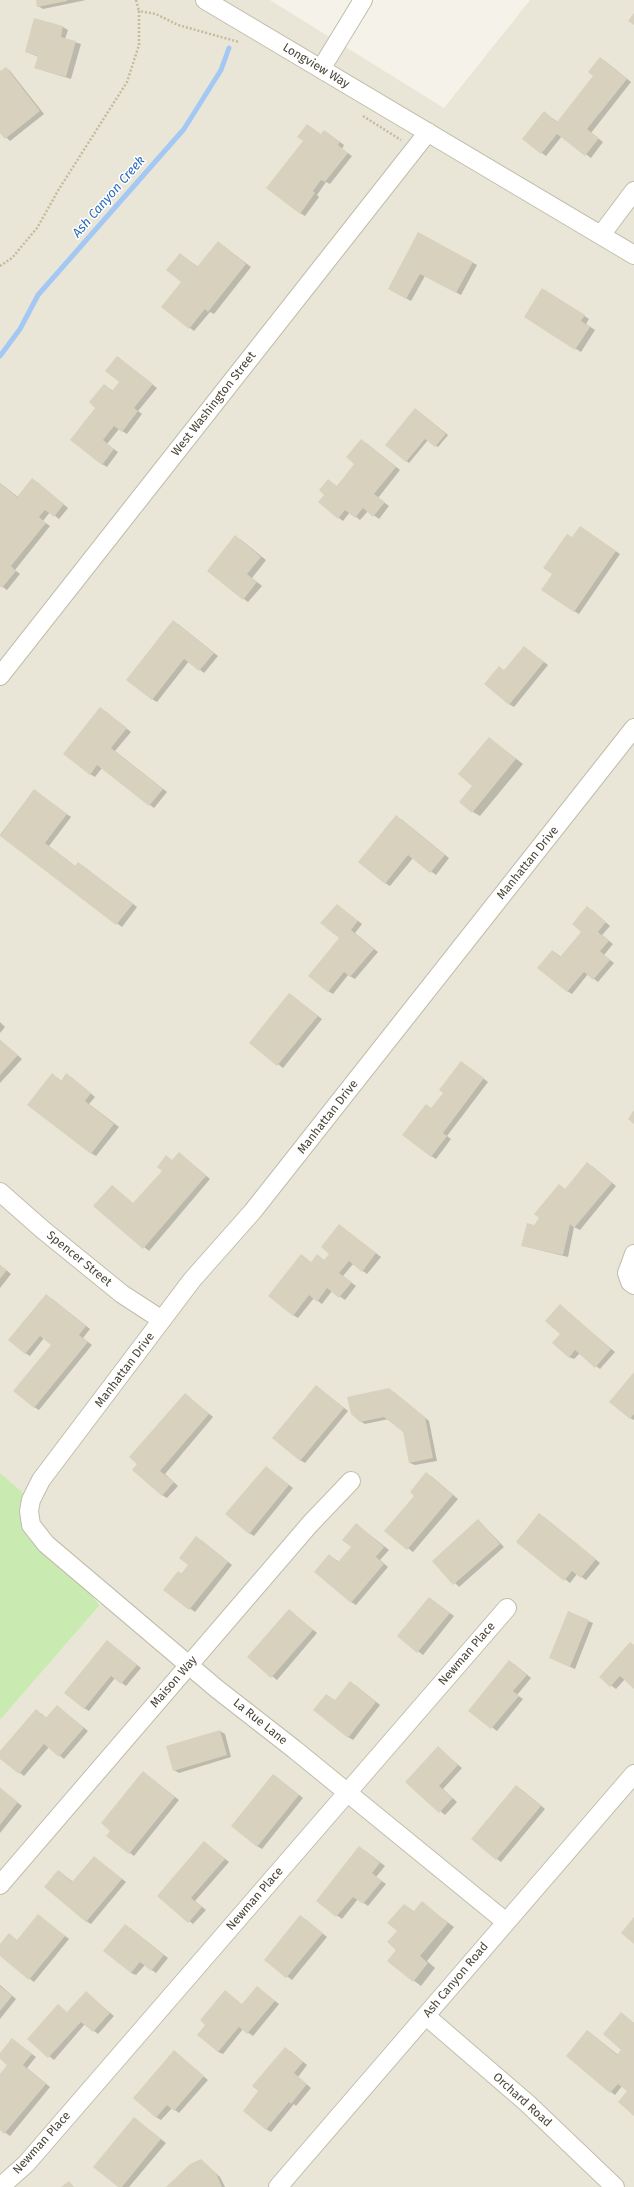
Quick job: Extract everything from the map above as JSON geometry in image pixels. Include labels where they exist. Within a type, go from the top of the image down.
[{"type":"street","name":"Longview Way","points":[[205,0],[634,255]]},
{"type":"street","points":[[321,69],[363,0]]},
{"type":"street","name":"West Washington Street","points":[[0,676],[428,132]]},
{"type":"street","points":[[601,235],[634,191]]},
{"type":"street","name":"Manhattan Drive","points":[[29,1511],[31,1500],[41,1480],[192,1280],[253,1211],[634,728]]},
{"type":"street","name":"Spencer Street","points":[[0,1192],[42,1229],[122,1294],[162,1320]]},
{"type":"street","points":[[634,1254],[627,1273],[630,1282],[634,1285]]},
{"type":"street","name":"Maison Way","points":[[0,1885],[310,1524],[351,1481]]},
{"type":"street","name":"La Rue Lane","points":[[29,1511],[31,1525],[46,1544],[190,1665],[506,1922]]},
{"type":"street","name":"Newman Place","points":[[0,2187],[26,2164],[507,1608]]},
{"type":"street","name":"Ash Canyon Road","points":[[278,2187],[634,1774]]},
{"type":"street","name":"Orchard Road","points":[[426,2016],[528,2103],[615,2187]]},
{"type":"path","points":[[0,266],[12,258],[37,228],[58,188],[127,82],[139,45],[139,11],[136,0]]},
{"type":"path","points":[[139,11],[156,14],[178,25],[246,43]]},
{"type":"path","points":[[361,115],[415,150]]},
{"type":"shaded area","points":[[0,0],[270,0],[444,108],[530,0],[634,0],[634,2187],[0,2187],[0,1720],[108,1596],[0,1499]]},
{"type":"green space","points":[[0,1473],[31,1500],[46,1544],[100,1605],[0,1720]]},
{"type":"building","points":[[36,0],[67,0],[67,1],[37,7]]},
{"type":"building","points":[[634,13],[634,25],[628,21]]},
{"type":"building","points":[[34,18],[63,26],[61,37],[76,41],[66,77],[34,68],[38,56],[25,52]]},
{"type":"building","points":[[600,57],[627,79],[587,129],[599,138],[585,156],[557,134],[541,154],[522,139],[544,111],[557,122],[593,76],[588,72]]},
{"type":"building","points":[[6,67],[40,111],[5,139],[0,133],[0,71]]},
{"type":"building","points":[[307,124],[321,134],[324,130],[340,142],[338,145],[348,153],[325,182],[321,180],[313,191],[315,193],[300,214],[266,188],[303,141],[297,137]]},
{"type":"building","points":[[418,232],[473,262],[456,293],[420,274],[406,299],[388,289]]},
{"type":"building","points":[[218,241],[246,264],[208,312],[205,309],[189,329],[161,307],[181,282],[166,270],[180,253],[197,267]]},
{"type":"building","points":[[542,288],[585,315],[581,321],[590,327],[575,350],[524,317]]},
{"type":"building","points":[[117,356],[153,384],[134,408],[138,411],[122,432],[114,426],[103,440],[114,449],[102,465],[70,440],[95,408],[89,402],[104,384],[112,391],[119,382],[105,371]]},
{"type":"building","points":[[415,408],[446,434],[435,447],[425,439],[406,462],[385,445]]},
{"type":"building","points":[[361,439],[396,467],[374,494],[385,502],[373,517],[363,508],[355,518],[345,510],[338,519],[318,502],[324,495],[319,490],[328,479],[337,486],[354,464],[346,457]]},
{"type":"building","points":[[32,478],[64,504],[54,517],[45,510],[39,517],[46,523],[11,566],[16,571],[2,588],[0,586],[0,483],[17,497]]},
{"type":"building","points":[[580,526],[616,551],[574,612],[541,590],[552,574],[543,568],[567,534],[572,537]]},
{"type":"building","points":[[235,535],[261,557],[247,574],[257,582],[243,600],[207,571]]},
{"type":"building","points":[[173,620],[214,653],[199,671],[184,659],[152,700],[126,680]]},
{"type":"building","points":[[524,646],[544,662],[509,705],[484,684],[499,666],[504,670]]},
{"type":"building","points":[[100,707],[127,728],[111,748],[163,789],[149,806],[97,765],[90,775],[63,754]]},
{"type":"building","points":[[489,737],[516,759],[472,813],[459,802],[472,786],[458,774]]},
{"type":"building","points":[[34,789],[67,814],[45,843],[75,866],[78,862],[133,904],[116,925],[0,836]]},
{"type":"building","points":[[396,815],[445,855],[430,873],[408,855],[385,884],[358,862]]},
{"type":"building","points":[[337,904],[358,921],[351,930],[374,949],[350,977],[344,972],[328,992],[308,976],[339,938],[320,923]]},
{"type":"building","points":[[587,906],[606,922],[598,932],[609,941],[600,951],[610,960],[593,980],[584,972],[567,992],[537,968],[552,950],[560,957],[581,932],[572,924]]},
{"type":"building","points":[[289,993],[318,1016],[277,1066],[249,1043]]},
{"type":"building","points":[[0,1040],[18,1055],[0,1075]]},
{"type":"building","points":[[461,1061],[484,1078],[443,1133],[447,1136],[431,1157],[402,1135],[426,1104],[431,1108],[443,1093],[439,1090]]},
{"type":"building","points":[[52,1073],[61,1081],[66,1073],[91,1093],[85,1101],[114,1124],[91,1154],[27,1105]]},
{"type":"building","points":[[634,1110],[634,1124],[628,1119]]},
{"type":"building","points":[[179,1152],[206,1176],[143,1249],[93,1206],[112,1185],[133,1203],[162,1171],[157,1167],[166,1155],[172,1160]]},
{"type":"building","points":[[587,1162],[612,1183],[574,1228],[570,1224],[563,1255],[521,1246],[527,1223],[534,1225],[539,1218],[534,1214],[559,1184],[565,1189]]},
{"type":"building","points":[[339,1224],[376,1253],[362,1272],[349,1261],[339,1273],[352,1282],[339,1298],[327,1288],[317,1302],[309,1295],[293,1316],[268,1296],[301,1254],[311,1262],[317,1254],[324,1260],[329,1254],[321,1247]]},
{"type":"building","points":[[0,1265],[7,1270],[0,1279]]},
{"type":"building","points":[[46,1294],[86,1326],[79,1335],[88,1342],[34,1408],[13,1391],[51,1345],[40,1336],[25,1354],[8,1340]]},
{"type":"building","points":[[560,1304],[611,1349],[595,1368],[575,1350],[569,1358],[552,1343],[560,1334],[545,1321]]},
{"type":"building","points":[[634,1372],[634,1414],[630,1419],[609,1402]]},
{"type":"building","points":[[316,1385],[344,1408],[300,1461],[272,1438]]},
{"type":"building","points":[[389,1388],[425,1417],[433,1458],[409,1463],[403,1432],[384,1417],[360,1422],[351,1414],[347,1397]]},
{"type":"building","points":[[185,1393],[209,1414],[160,1471],[174,1482],[162,1496],[132,1470],[137,1464],[129,1457]]},
{"type":"building","points":[[266,1466],[289,1485],[249,1534],[225,1514]]},
{"type":"building","points":[[426,1472],[453,1495],[407,1550],[384,1531],[414,1496],[410,1492]]},
{"type":"building","points":[[539,1513],[596,1559],[581,1578],[572,1571],[564,1581],[516,1542]]},
{"type":"building","points":[[478,1519],[500,1544],[453,1585],[432,1561]]},
{"type":"building","points":[[356,1523],[384,1547],[376,1557],[384,1564],[351,1603],[314,1572],[329,1554],[338,1562],[351,1547],[342,1540]]},
{"type":"building","points":[[196,1536],[228,1562],[189,1610],[163,1590],[178,1571],[181,1574],[188,1565],[179,1558]]},
{"type":"building","points":[[429,1597],[450,1613],[417,1653],[397,1636]]},
{"type":"building","points":[[289,1609],[313,1630],[271,1678],[247,1657]]},
{"type":"building","points":[[568,1611],[589,1620],[570,1667],[549,1658]]},
{"type":"building","points":[[107,1640],[137,1665],[121,1684],[111,1676],[84,1709],[64,1693]]},
{"type":"building","points":[[630,1642],[634,1645],[634,1689],[620,1676],[610,1687],[599,1677]]},
{"type":"building","points":[[509,1660],[527,1675],[513,1691],[519,1696],[491,1729],[468,1711]]},
{"type":"building","points":[[350,1681],[376,1702],[348,1738],[313,1710],[326,1694],[335,1700]]},
{"type":"building","points":[[57,1705],[84,1728],[59,1757],[44,1744],[19,1774],[0,1759],[0,1751],[36,1709],[46,1718]]},
{"type":"building","points":[[220,1730],[227,1755],[173,1771],[166,1746]]},
{"type":"building","points":[[438,1746],[458,1765],[439,1786],[453,1798],[439,1813],[405,1782]]},
{"type":"building","points":[[143,1771],[175,1797],[129,1854],[106,1836],[110,1831],[101,1823]]},
{"type":"building","points":[[273,1774],[299,1795],[257,1847],[231,1826]]},
{"type":"building","points":[[516,1785],[541,1806],[496,1860],[471,1839]]},
{"type":"building","points":[[0,1788],[18,1802],[0,1825]]},
{"type":"building","points":[[204,1841],[225,1859],[191,1898],[202,1907],[188,1923],[157,1896]]},
{"type":"building","points":[[359,1846],[380,1863],[372,1873],[382,1881],[363,1904],[353,1897],[336,1917],[316,1901]]},
{"type":"building","points":[[94,1856],[122,1879],[86,1922],[44,1887],[58,1870],[72,1882]]},
{"type":"building","points":[[422,1901],[448,1923],[420,1956],[428,1963],[413,1982],[387,1961],[396,1950],[387,1942],[397,1931],[387,1923],[404,1904],[414,1911]]},
{"type":"building","points":[[38,1914],[65,1936],[29,1980],[0,1956],[0,1944],[9,1933],[17,1940]]},
{"type":"building","points":[[300,1915],[323,1933],[286,1978],[264,1960]]},
{"type":"building","points":[[634,1917],[634,1944],[621,1933]]},
{"type":"building","points":[[125,1924],[164,1955],[151,1971],[140,1962],[131,1973],[103,1951]]},
{"type":"building","points":[[0,1986],[12,1996],[0,2011]]},
{"type":"building","points":[[257,1986],[275,2001],[247,2034],[239,2027],[218,2052],[197,2035],[205,2025],[200,2020],[225,1990],[242,2004]]},
{"type":"building","points":[[86,1991],[110,2013],[93,2032],[81,2022],[48,2058],[27,2039],[58,2004],[67,2012]]},
{"type":"building","points":[[621,2012],[634,2023],[634,2116],[618,2102],[627,2091],[618,2084],[610,2093],[566,2056],[587,2030],[617,2055],[621,2050],[603,2034]]},
{"type":"building","points":[[12,2038],[32,2054],[23,2065],[46,2084],[4,2134],[0,2130],[0,2074],[7,2065],[0,2059],[0,2053]]},
{"type":"building","points":[[285,2047],[303,2062],[294,2073],[307,2084],[291,2104],[289,2102],[266,2130],[243,2111],[258,2091],[252,2086]]},
{"type":"building","points":[[174,2050],[204,2076],[174,2111],[167,2105],[156,2118],[133,2098]]},
{"type":"building","points":[[134,2117],[161,2139],[122,2187],[118,2187],[93,2167]]},
{"type":"building","points":[[201,2159],[216,2173],[222,2187],[166,2187],[190,2164]]},
{"type":"building","points":[[69,2181],[74,2187],[61,2187]]},
{"type":"waterway","name":"Ash Canyon Creek","points":[[0,356],[20,329],[38,295],[184,129],[221,70],[229,48]]}]
